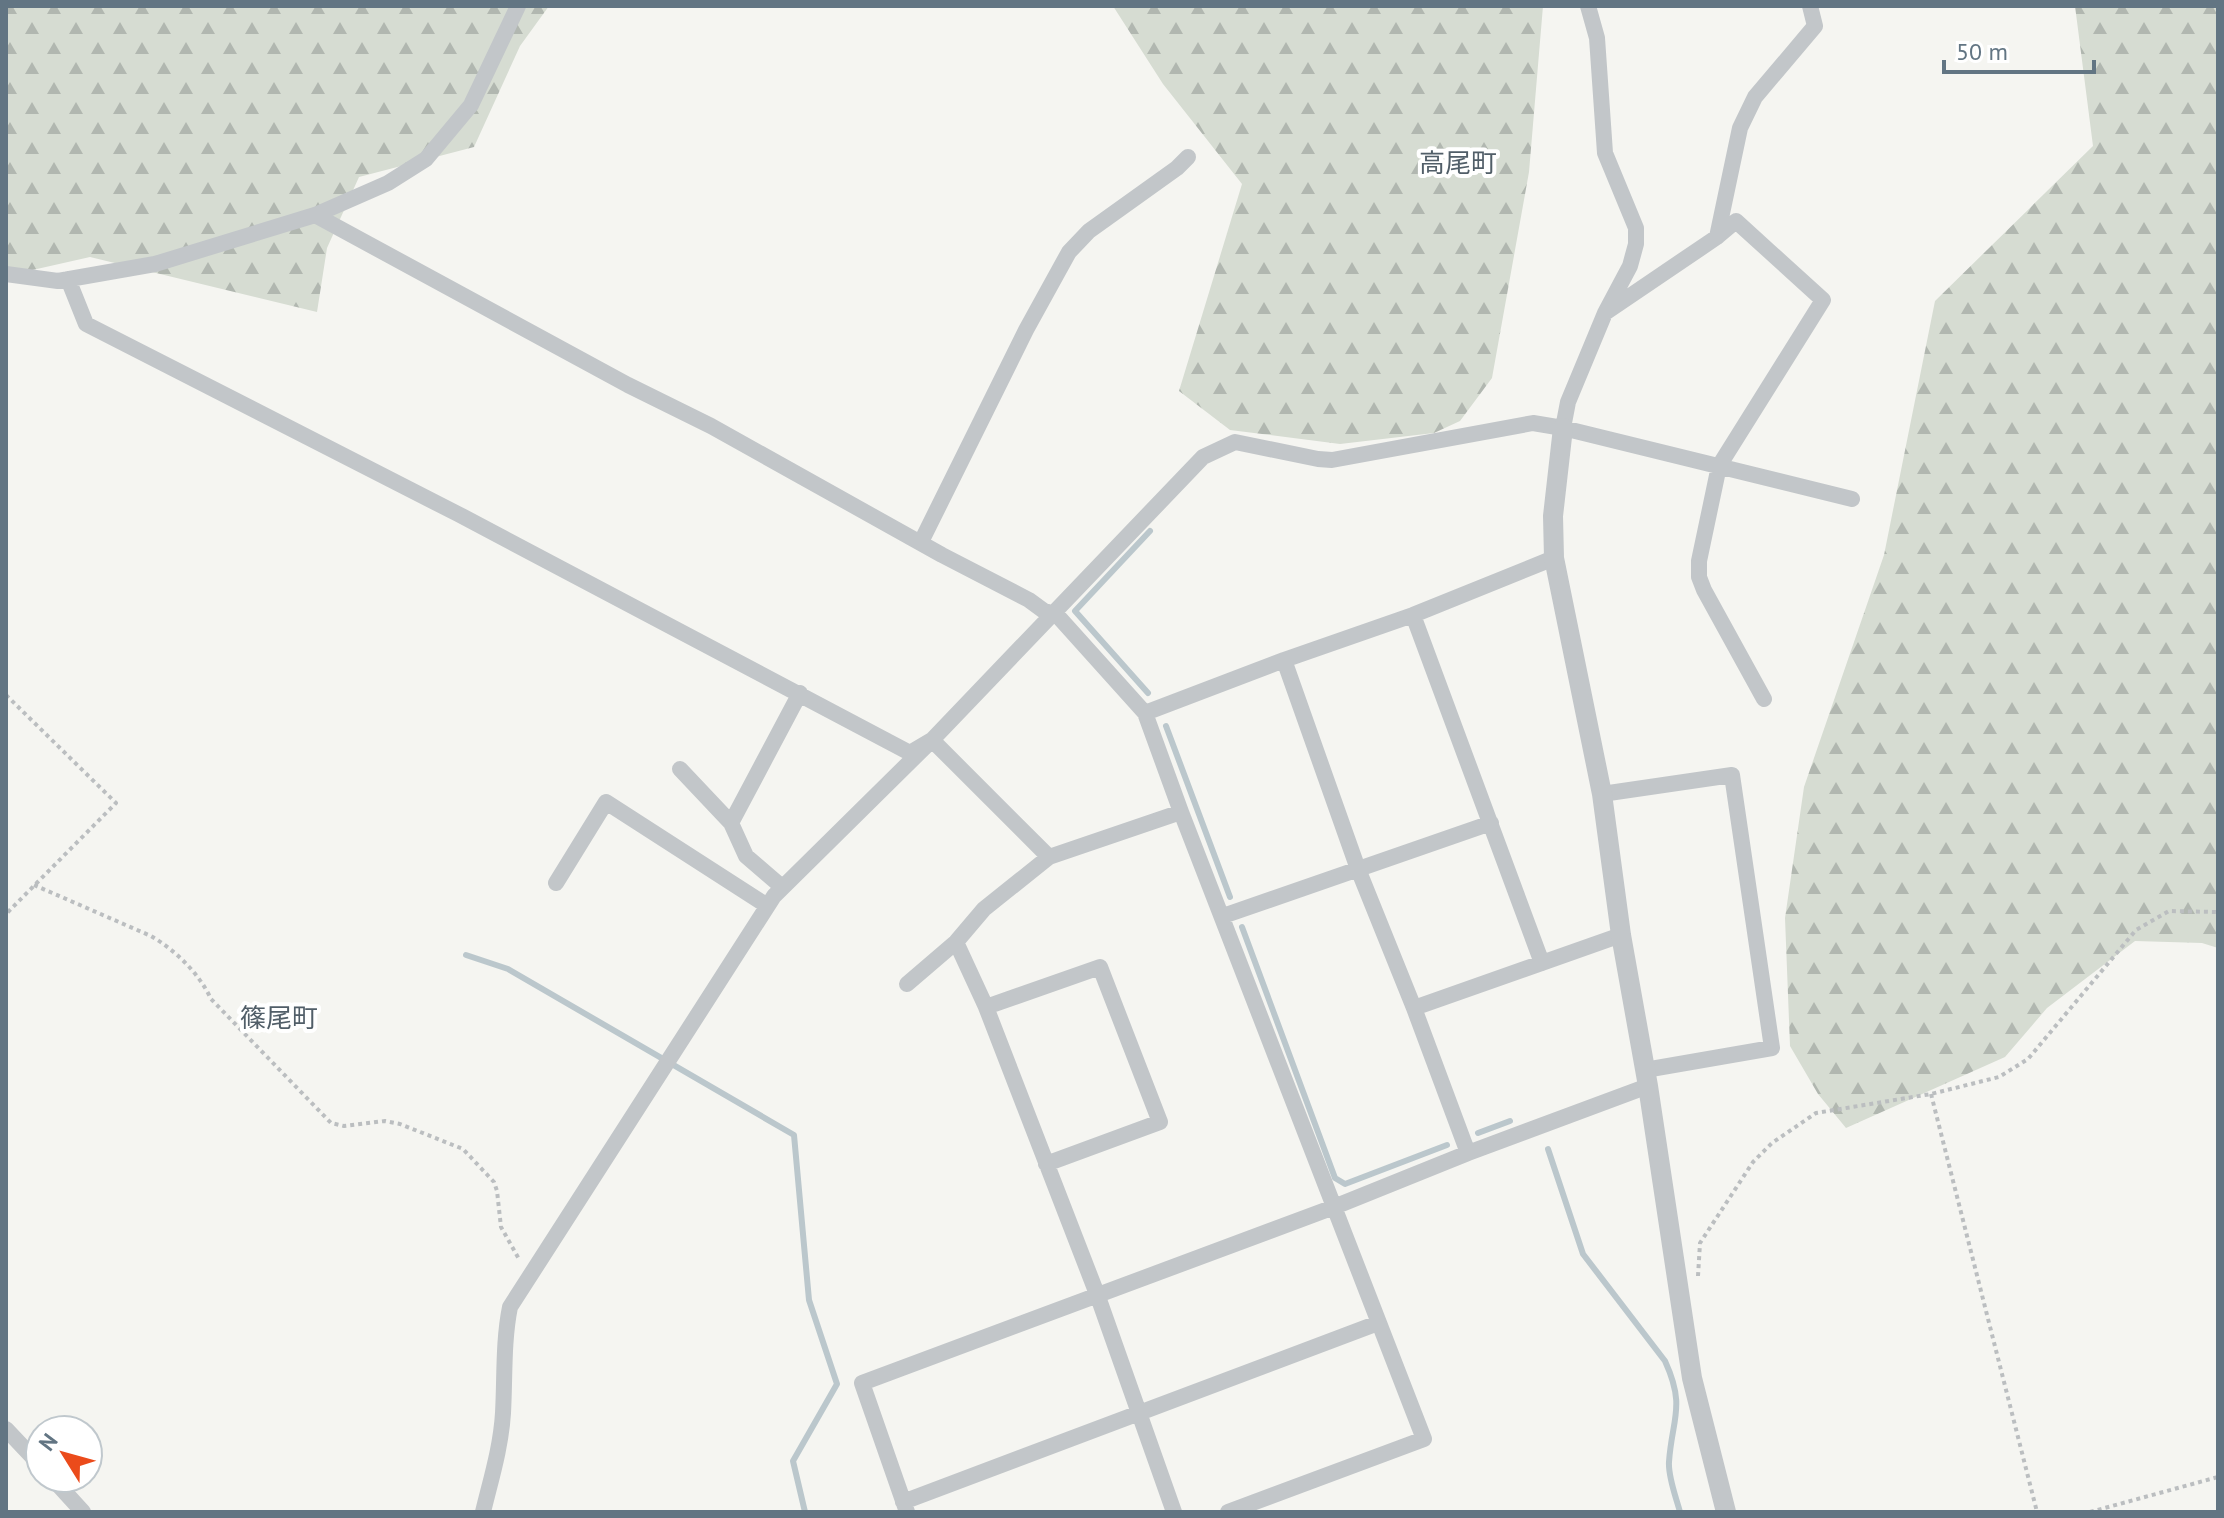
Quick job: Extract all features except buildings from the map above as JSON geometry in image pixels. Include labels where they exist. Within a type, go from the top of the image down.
[{"type":"street","points":[[6,274],[58,281],[155,264],[315,215],[388,183],[426,159],[471,105],[518,6]]},
{"type":"street","points":[[1588,6],[1597,38],[1605,153],[1636,228],[1630,266],[1605,313],[1568,402],[1553,516],[1554,558],[1602,794],[1621,935],[1647,1078],[1692,1378],[1726,1512]]},
{"type":"street","points":[[1717,237],[1740,128],[1755,97],[1815,26],[1810,6]]},
{"type":"street","points":[[921,542],[1026,330],[1069,252],[1089,231],[1188,157]]},
{"type":"street","points":[[315,215],[628,385],[711,426],[841,501],[1029,600],[1044,611],[1056,614],[1145,713],[1424,1439],[1228,1512]]},
{"type":"street","points":[[1605,313],[1736,221],[1823,300],[1719,466],[1699,561],[1699,577],[1764,699]]},
{"type":"street","points":[[68,279],[86,324],[205,383],[910,753],[932,740]]},
{"type":"street","points":[[483,1512],[500,1440],[504,1335],[510,1307],[766,905],[1056,614],[1203,457],[1235,442],[1332,460],[1533,423],[1852,499]]},
{"type":"street","points":[[1145,713],[1413,615],[1554,558]]},
{"type":"street","points":[[1413,615],[1542,963]]},
{"type":"street","points":[[1284,660],[1358,869],[1468,1153]]},
{"type":"street","points":[[731,823],[800,693]]},
{"type":"street","points":[[932,740],[1049,857]]},
{"type":"street","points":[[680,769],[731,823],[746,856],[782,887]]},
{"type":"street","points":[[1378,1323],[1139,1413],[905,1507],[862,1383],[1334,1207],[1647,1078],[1772,1048],[1732,775],[1602,794]]},
{"type":"street","points":[[556,883],[606,802],[766,905]]},
{"type":"street","points":[[907,984],[956,942],[984,909],[1049,857],[1181,812]]},
{"type":"street","points":[[1223,916],[1491,823]]},
{"type":"street","points":[[1414,1008],[1621,935]]},
{"type":"street","points":[[956,942],[986,1007],[1097,1294],[1174,1512]]},
{"type":"street","points":[[986,1007],[1100,967],[1160,1122],[1046,1164]]},
{"type":"street","points":[[6,1429],[24,1448]]},
{"type":"street","points":[[67,1494],[83,1512]]},
{"type":"path","points":[[6,695],[116,803],[6,914]]},
{"type":"path","points":[[34,885],[166,945],[199,977],[211,999],[331,1123],[344,1126],[385,1121],[463,1149],[494,1182],[501,1227],[529,1275]]},
{"type":"path","points":[[1697,1288],[1700,1243],[1753,1162],[1772,1143],[1816,1113],[1931,1094],[1999,1077],[2028,1059],[2136,930],[2169,911],[2218,912]]},
{"type":"path","points":[[1931,1094],[2037,1512]]},
{"type":"path","points":[[2090,1512],[2218,1477]]},
{"type":"green space","points":[[6,6],[549,6],[520,46],[474,147],[359,177],[327,248],[317,312],[90,257],[6,276]]},
{"type":"green space","points":[[1113,6],[1543,6],[1529,172],[1492,378],[1460,421],[1434,433],[1340,444],[1230,430],[1179,391],[1242,184],[1163,84]]},
{"type":"green space","points":[[2075,6],[2218,6],[2218,948],[2202,943],[2135,941],[2047,1008],[2005,1057],[1846,1128],[1818,1094],[1790,1046],[1785,918],[1804,787],[1884,555],[1935,301],[2093,146]]},
{"type":"waterway","points":[[1148,693],[1075,611],[1150,531]]},
{"type":"waterway","points":[[1166,726],[1230,897]]},
{"type":"waterway","points":[[1242,927],[1335,1178],[1345,1184],[1447,1145]]},
{"type":"waterway","points":[[466,955],[508,969],[794,1135],[809,1300],[837,1384],[793,1461],[805,1512]]},
{"type":"waterway","points":[[1478,1133],[1510,1121]]},
{"type":"waterway","points":[[1548,1149],[1583,1254],[1665,1361],[1671,1377],[1676,1412],[1669,1468],[1680,1512]]},
{"type":"district","name":"高尾町","points":[[1458,163]]},
{"type":"district","name":"篠尾町","points":[[279,1018]]}]
